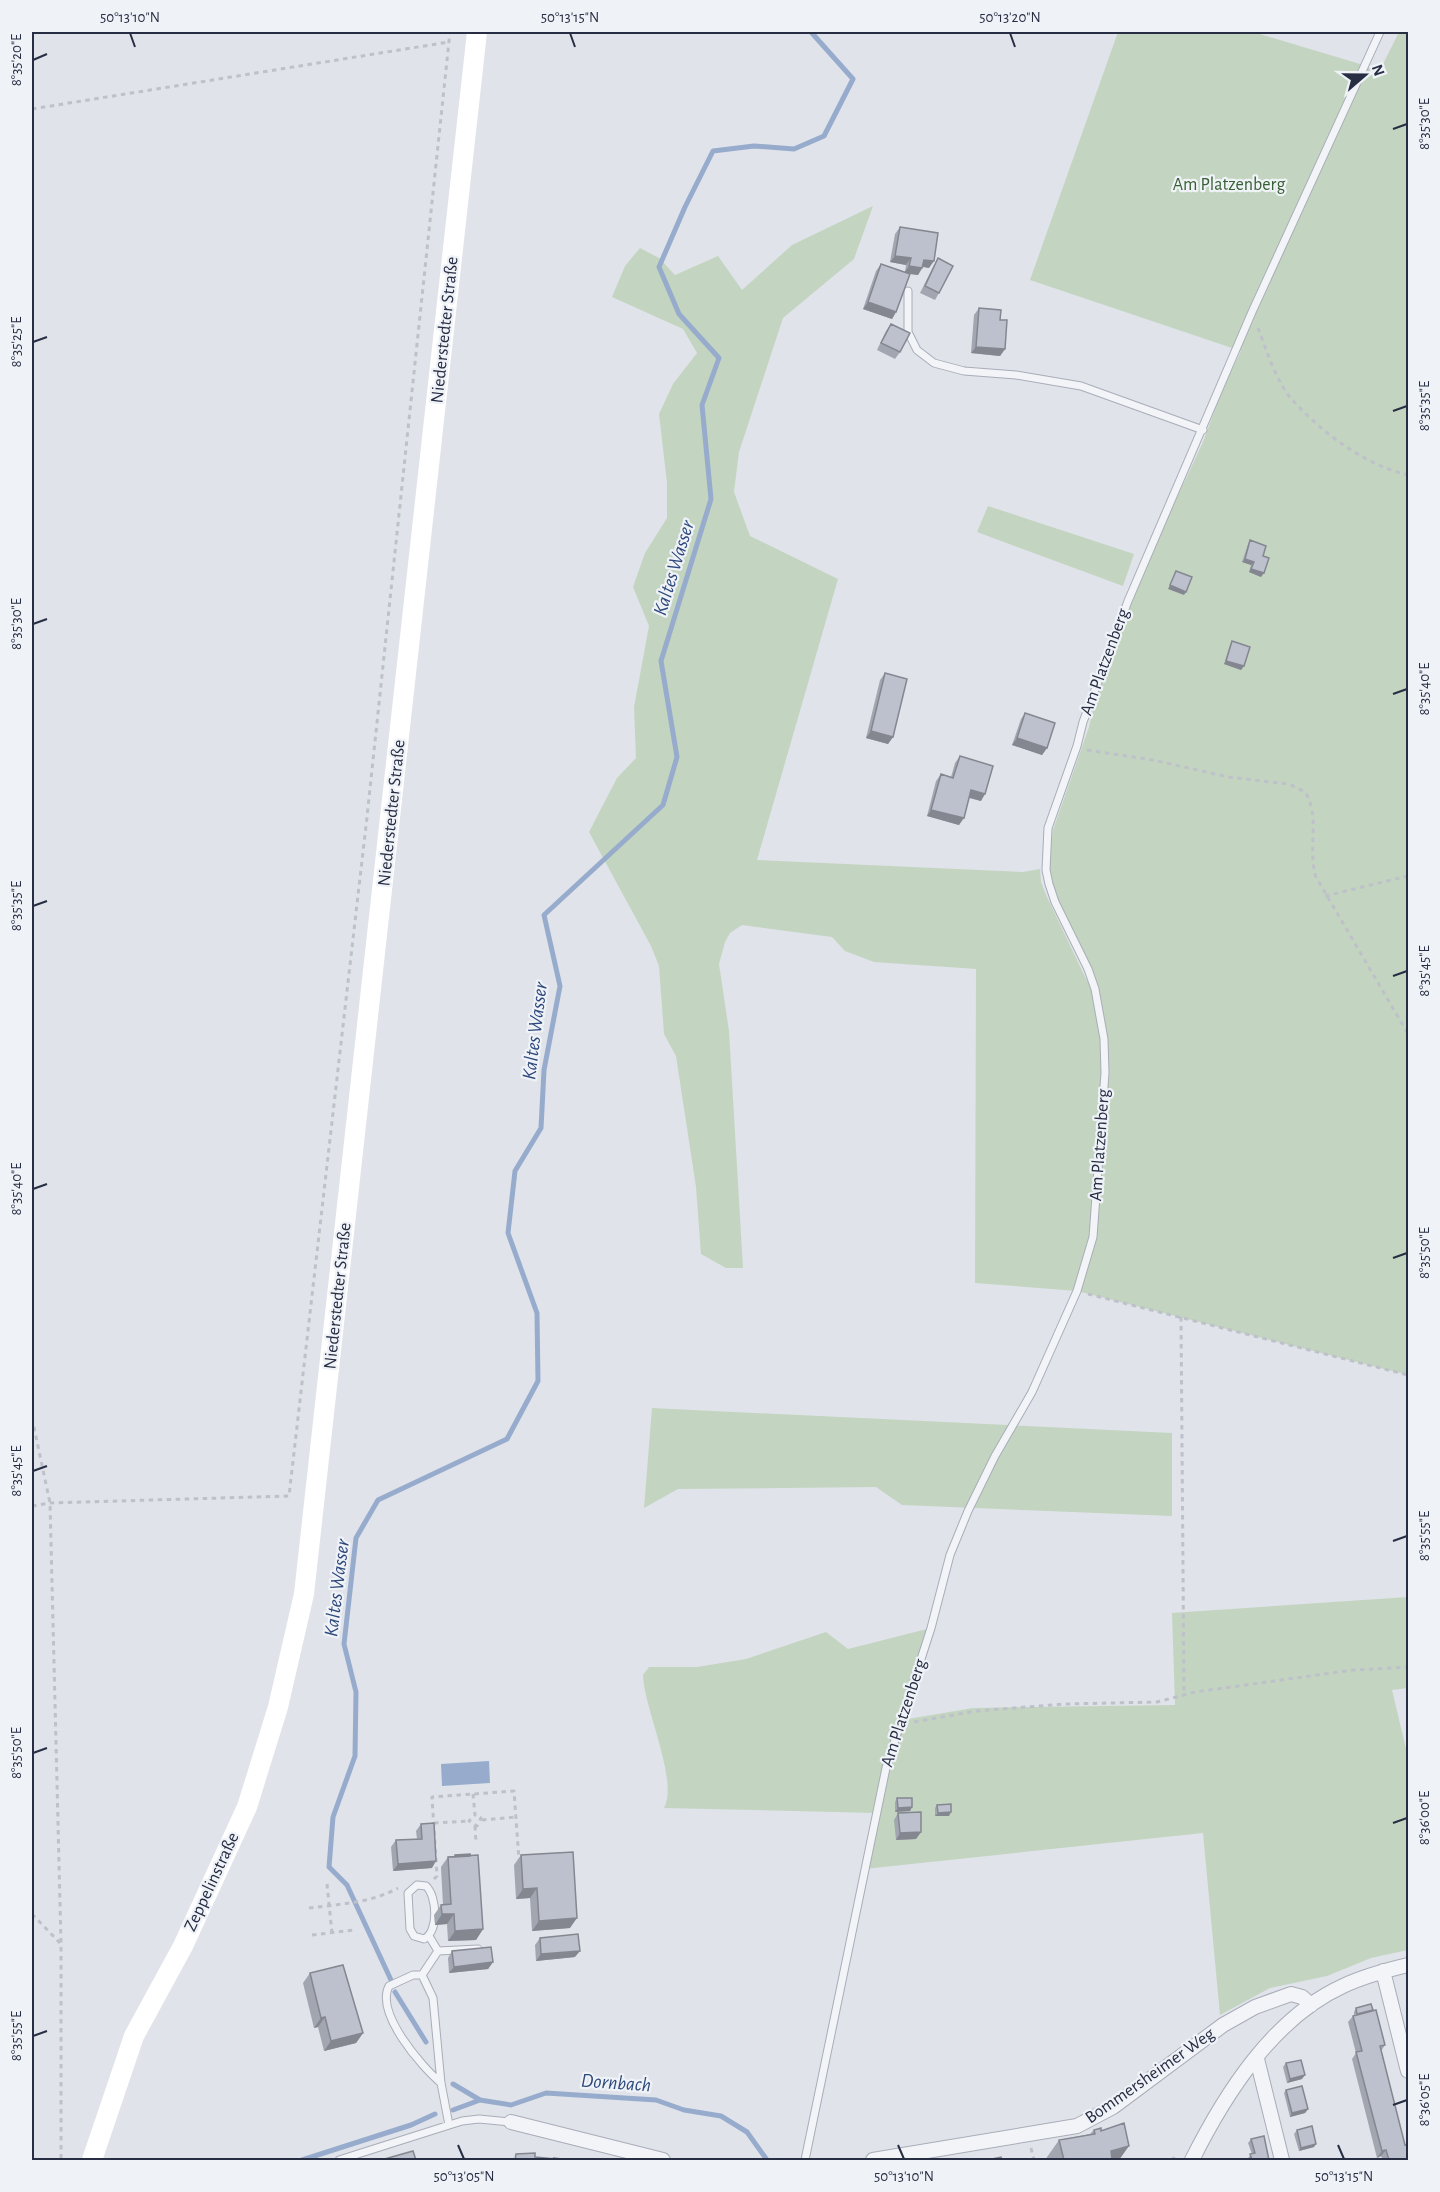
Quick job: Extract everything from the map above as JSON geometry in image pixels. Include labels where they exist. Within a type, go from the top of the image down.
[{"type":"main road","name":"Niederstedter Straße","points":[[304,1594],[477,32]]},
{"type":"main road","name":"Zeppelinstraße","points":[[92,2160],[134,2036],[183,1946],[247,1808],[278,1707],[304,1594]]},
{"type":"street","points":[[1192,2160],[1224,2103],[1257,2059],[1280,2033],[1311,2005],[1343,1986],[1383,1971],[1408,1965]]},
{"type":"street","points":[[1383,1971],[1408,2071]]},
{"type":"street","name":"Bommersheimer Weg","points":[[873,2160],[1077,2126],[1113,2107],[1223,2025],[1255,2007],[1291,1994],[1302,1997],[1311,2005]]},
{"type":"street","points":[[1257,2059],[1282,2160]]},
{"type":"street","points":[[511,2122],[663,2160]]},
{"type":"lane","name":"Am Platzenberg","points":[[805,2160],[886,1768],[931,1628],[950,1556],[968,1511],[1032,1392],[1077,1291],[1093,1238],[1105,1073],[1104,1039],[1095,989],[1088,969],[1049,884],[1046,849],[1048,828],[1077,746],[1083,722],[1128,601],[1252,312],[1380,32]]},
{"type":"lane","points":[[908,291],[908,332],[917,350],[934,363],[964,371],[1016,375],[1081,386],[1203,430]]},
{"type":"lane","points":[[419,1885],[427,1887],[432,1895],[434,1926],[429,1936],[419,1938],[411,1932],[408,1896],[411,1888],[419,1885]]},
{"type":"lane","points":[[429,1936],[438,1951]]},
{"type":"lane","points":[[438,1951],[478,1949]]},
{"type":"lane","points":[[423,1975],[438,1951]]},
{"type":"lane","points":[[423,1975],[413,1975],[389,1986],[385,2002],[390,2017],[422,2067],[441,2084]]},
{"type":"lane","points":[[423,1975],[433,1998],[441,2084],[449,2125]]},
{"type":"lane","points":[[339,2160],[449,2125],[479,2119],[511,2122]]},
{"type":"path","points":[[32,1506],[50,1503],[290,1496],[368,805],[450,32]]},
{"type":"path","points":[[32,109],[449,42]]},
{"type":"path","points":[[1252,312],[1268,354],[1288,394],[1347,447],[1398,473],[1408,475]]},
{"type":"path","points":[[1077,746],[1228,777],[1299,787],[1310,799],[1313,869],[1325,896],[1408,1034]]},
{"type":"path","points":[[1325,896],[1408,876]]},
{"type":"path","points":[[1077,1291],[1408,1375]]},
{"type":"path","points":[[1180,1317],[1185,1694]]},
{"type":"path","points":[[32,1418],[50,1503],[60,1943],[61,2160]]},
{"type":"path","points":[[900,1725],[976,1711],[1065,1704],[1156,1702],[1185,1694],[1353,1670],[1408,1667]]},
{"type":"path","points":[[427,1887],[437,1876],[432,1797],[514,1791],[519,1865]]},
{"type":"path","points":[[473,1794],[475,1815],[481,1820]]},
{"type":"path","points":[[434,1823],[469,1821],[475,1815]]},
{"type":"path","points":[[475,1826],[481,1820],[516,1817]]},
{"type":"path","points":[[469,1821],[475,1826],[476,1843]]},
{"type":"path","points":[[327,1884],[332,1933]]},
{"type":"path","points":[[309,1908],[353,1903],[384,1896],[402,1886],[411,1888]]},
{"type":"path","points":[[32,1914],[60,1943]]},
{"type":"path","points":[[312,1935],[354,1930]]},
{"type":"green space","points":[[1118,32],[1253,32],[1380,70],[1399,32],[1408,32],[1408,1375],[1077,1291],[975,1283],[976,969],[874,962],[845,951],[832,937],[742,925],[730,933],[725,942],[719,964],[729,1031],[743,1268],[726,1268],[701,1254],[696,1187],[676,1056],[664,1034],[659,966],[651,946],[589,832],[617,778],[636,758],[634,707],[649,626],[633,587],[645,553],[667,518],[667,483],[659,414],[673,384],[697,353],[683,329],[612,297],[625,266],[640,248],[659,258],[675,275],[718,256],[742,290],[792,245],[873,206],[854,259],[783,318],[739,452],[734,492],[750,536],[838,579],[757,860],[1023,872],[1040,869],[1041,882],[1047,897],[1087,981],[1094,981],[1051,888],[1048,863],[1053,830],[1089,727],[1095,701],[1129,600],[1203,442],[1224,385],[1241,351],[1030,280]]},
{"type":"green space","points":[[988,506],[1134,554],[1123,586],[977,532]]},
{"type":"green space","points":[[652,1408],[1172,1433],[1172,1516],[902,1505],[876,1487],[678,1489],[644,1508]]},
{"type":"green space","points":[[1408,1597],[1408,1688],[1392,1690],[1408,1757],[1408,1950],[1371,1958],[1327,1976],[1270,1988],[1220,2015],[1203,1833],[864,1869],[876,1813],[664,1808],[667,1781],[643,1675],[649,1667],[697,1667],[746,1659],[826,1632],[848,1649],[931,1628],[902,1720],[973,1708],[1175,1705],[1172,1613]]},
{"type":"water","points":[[489,1761],[490,1783],[442,1786],[441,1764]]},
{"type":"building","points":[[900,227],[938,233],[934,261],[924,260],[922,268],[909,266],[911,258],[895,256]]},
{"type":"building","points":[[938,258],[953,266],[939,293],[925,286]]},
{"type":"building","points":[[881,264],[910,274],[896,312],[868,302]]},
{"type":"building","points":[[979,308],[1001,310],[1000,320],[1007,320],[1005,349],[976,347]]},
{"type":"building","points":[[891,324],[910,333],[900,352],[881,343]]},
{"type":"building","points":[[1250,540],[1266,546],[1263,556],[1269,558],[1264,573],[1251,569],[1254,562],[1245,559]]},
{"type":"building","points":[[1176,571],[1192,577],[1186,592],[1170,585]]},
{"type":"building","points":[[1232,641],[1250,647],[1244,666],[1226,661]]},
{"type":"building","points":[[885,673],[907,679],[893,737],[871,731]]},
{"type":"building","points":[[1025,713],[1055,723],[1047,748],[1017,738]]},
{"type":"building","points":[[960,756],[993,766],[985,794],[971,790],[964,818],[931,810],[941,774],[953,778]]},
{"type":"building","points":[[897,1798],[912,1798],[912,1807],[898,1808]]},
{"type":"building","points":[[951,1804],[951,1812],[938,1813],[937,1805]]},
{"type":"building","points":[[921,1812],[921,1832],[900,1833],[898,1813]]},
{"type":"building","points":[[434,1823],[436,1861],[398,1864],[396,1840],[422,1839],[421,1824]]},
{"type":"building","points":[[573,1852],[577,1918],[539,1921],[537,1888],[523,1889],[521,1855]]},
{"type":"building","points":[[470,1854],[470,1856],[455,1857],[455,1855]]},
{"type":"building","points":[[478,1855],[483,1929],[455,1931],[454,1914],[442,1914],[441,1905],[451,1904],[448,1857]]},
{"type":"building","points":[[578,1934],[580,1951],[541,1954],[540,1938]]},
{"type":"building","points":[[491,1947],[493,1962],[454,1967],[452,1951]]},
{"type":"building","points":[[343,1965],[363,2033],[331,2041],[325,2017],[321,2018],[310,1973]]},
{"type":"building","points":[[1371,2004],[1373,2010],[1357,2014],[1356,2008]]},
{"type":"building","points":[[1376,2010],[1385,2045],[1380,2046],[1405,2145],[1408,2144],[1408,2160],[1389,2160],[1386,2150],[1382,2151],[1356,2052],[1362,2051],[1353,2016]]},
{"type":"building","points":[[1301,2060],[1305,2075],[1290,2079],[1286,2063]]},
{"type":"building","points":[[1302,2086],[1308,2109],[1292,2113],[1286,2090]]},
{"type":"building","points":[[1124,2123],[1129,2146],[1111,2151],[1112,2159],[1116,2158],[1116,2160],[1064,2160],[1059,2140],[1095,2134],[1094,2130],[1101,2128],[1101,2131]]},
{"type":"building","points":[[1312,2126],[1316,2144],[1301,2148],[1297,2130]]},
{"type":"building","points":[[1264,2136],[1269,2160],[1252,2160],[1250,2154],[1255,2153],[1251,2139]]},
{"type":"building","points":[[413,2151],[416,2160],[381,2160]]},
{"type":"building","points":[[535,2153],[535,2157],[555,2160],[515,2160],[516,2154]]},
{"type":"waterway","name":"Kaltes Wasser","points":[[391,1980],[347,1885],[329,1867],[333,1817],[355,1756],[356,1692],[344,1644],[356,1538],[378,1500],[507,1439],[538,1381],[537,1313],[508,1233],[515,1171],[541,1128],[544,1070],[560,986],[544,915],[663,805],[677,757],[661,661],[711,499],[702,405],[719,358],[679,314],[659,267],[713,151],[754,146],[794,149],[824,136],[853,79],[811,32]]},
{"type":"waterway","name":"Kaltes Wasser","points":[[395,1992],[426,2042]]},
{"type":"waterway","name":"Dornbach","points":[[453,2084],[480,2100],[511,2105],[546,2093],[656,2100],[684,2110],[721,2116],[747,2132],[767,2160]]},
{"type":"waterway","points":[[453,2110],[480,2100]]},
{"type":"waterway","points":[[302,2160],[411,2125],[435,2114]]}]
